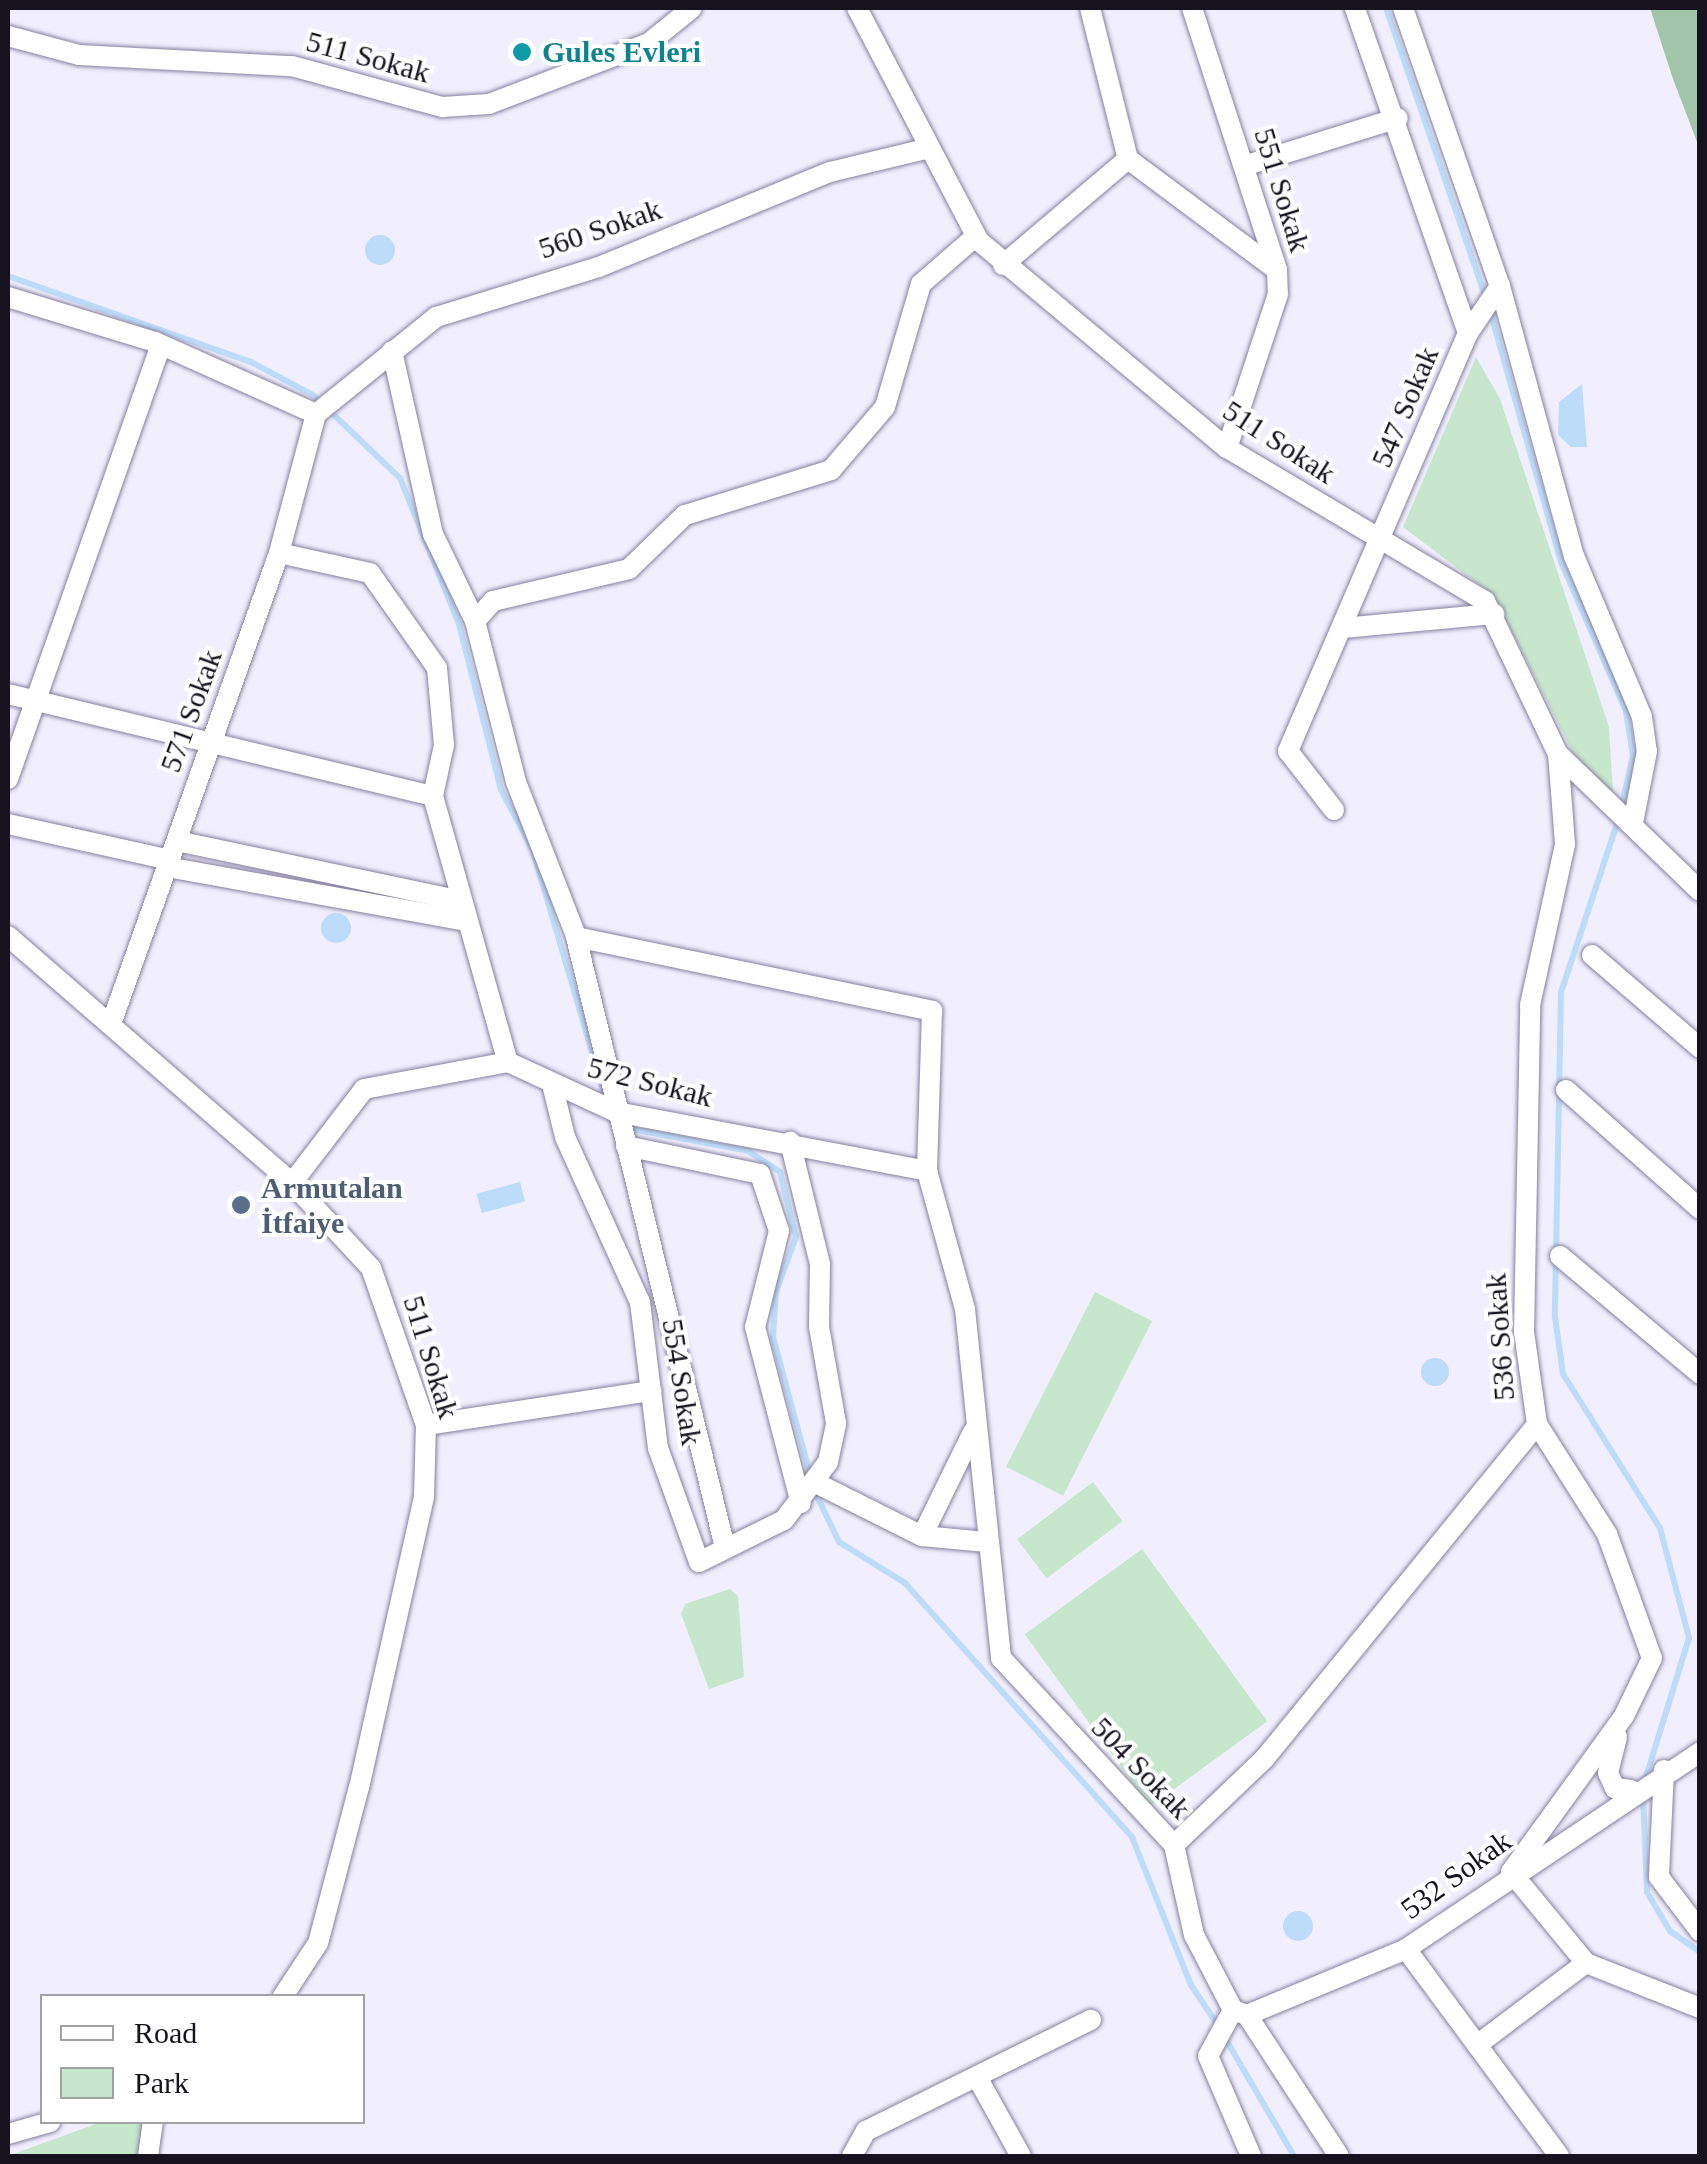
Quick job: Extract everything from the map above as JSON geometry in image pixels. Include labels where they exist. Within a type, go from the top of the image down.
[{"type":"street","name":"511 Sokak","points":[[8,36],[79,55],[292,66],[442,107],[489,104],[649,43],[692,8]]},
{"type":"street","name":"511 Sokak","points":[[857,8],[976,236],[1003,265],[1227,448],[1381,542],[1445,570],[1494,614],[1558,754],[1700,892]]},
{"type":"street","points":[[1090,8],[1128,159],[1277,270]]},
{"type":"street","name":"551 Sokak","points":[[1192,8],[1277,270],[1278,294],[1227,448]]},
{"type":"street","name":"547 Sokak","points":[[1334,810],[1288,751],[1468,334],[1398,118],[1355,8]]},
{"type":"street","points":[[1404,8],[1500,286],[1574,556],[1642,717],[1647,751],[1625,816]]},
{"type":"street","points":[[1244,166],[1398,118]]},
{"type":"street","name":"560 Sokak","points":[[323,409],[436,318],[500,292],[599,267],[830,172],[929,148]]},
{"type":"street","points":[[1003,265],[1128,159]]},
{"type":"street","points":[[475,621],[492,601],[629,569],[685,515],[831,470],[885,407],[921,284],[976,236]]},
{"type":"street","points":[[1468,334],[1500,286]]},
{"type":"street","points":[[8,297],[161,345],[323,409]]},
{"type":"street","points":[[8,778],[161,345]]},
{"type":"street","points":[[392,351],[433,534],[475,621],[516,782],[576,937],[725,1548],[800,1503],[816,1484],[836,1422],[834,1388],[819,1327],[820,1264],[790,1142]]},
{"type":"street","name":"571 Sokak","points":[[111,1024],[279,553],[323,409]]},
{"type":"street","points":[[279,553],[370,573],[438,668],[444,745],[433,796],[456,900],[466,921],[508,1062],[364,1089],[292,1183]]},
{"type":"street","points":[[1342,628],[1494,614]]},
{"type":"street","points":[[8,694],[214,737],[433,796]]},
{"type":"street","name":"536 Sokak","points":[[1174,1844],[1265,1758],[1536,1424],[1524,1332],[1530,1025],[1565,844],[1558,754]]},
{"type":"street","points":[[8,824],[466,921]]},
{"type":"street","points":[[171,856],[456,900]]},
{"type":"street","name":"511 Sokak","points":[[8,936],[292,1183],[372,1268],[426,1425],[424,1497],[359,1787],[318,1943],[285,1994]]},
{"type":"street","points":[[576,937],[932,1011],[927,1171],[965,1309],[987,1542],[922,1536],[816,1484]]},
{"type":"street","points":[[1592,955],[1700,1048]]},
{"type":"street","name":"572 Sokak","points":[[508,1062],[553,1088],[616,1112],[927,1171]]},
{"type":"street","name":"554 Sokak","points":[[553,1088],[565,1138],[640,1302],[658,1448],[699,1562],[725,1548]]},
{"type":"street","points":[[1566,1090],[1700,1210]]},
{"type":"street","points":[[626,1146],[760,1174],[780,1230],[755,1327],[800,1503]]},
{"type":"street","points":[[1560,1256],[1697,1367]]},
{"type":"street","points":[[426,1425],[651,1392]]},
{"type":"street","points":[[1536,1424],[1606,1534],[1639,1610],[1652,1658],[1624,1716],[1608,1774],[1614,1788],[1630,1790]]},
{"type":"street","points":[[922,1536],[974,1432]]},
{"type":"street","name":"504 Sokak","points":[[987,1542],[1000,1658],[1174,1844],[1194,1936],[1240,2013],[1339,2156]]},
{"type":"street","points":[[1624,1716],[1510,1872],[1586,1963],[1700,2008]]},
{"type":"street","name":"532 Sokak","points":[[1240,2013],[1406,1949],[1630,1790],[1700,1752]]},
{"type":"street","points":[[1664,1770],[1659,1876],[1700,1931]]},
{"type":"street","points":[[1406,1949],[1560,2156]]},
{"type":"street","points":[[1477,2046],[1586,1963]]},
{"type":"street","points":[[1240,2013],[1208,2056],[1251,2156]]},
{"type":"street","points":[[852,2156],[866,2131],[1091,2020]]},
{"type":"street","points":[[977,2077],[1021,2156]]},
{"type":"street","points":[[8,2134],[40,2124]]},
{"type":"street","points":[[148,2156],[153,2124]]},
{"type":"green space","points":[[1650,8],[1699,8],[1699,147],[1673,79]]},
{"type":"green space","points":[[1476,357],[1500,399],[1609,727],[1614,810],[1589,784],[1494,596],[1403,527]]},
{"type":"green space","points":[[1095,1292],[1152,1321],[1063,1496],[1006,1467]]},
{"type":"green space","points":[[1093,1482],[1122,1521],[1047,1578],[1017,1539]]},
{"type":"green space","points":[[1142,1549],[1267,1721],[1150,1807],[1025,1634]]},
{"type":"green space","points":[[730,1589],[738,1596],[744,1677],[709,1689],[681,1614],[685,1604]]},
{"type":"green space","points":[[96,2124],[143,2124],[137,2156],[8,2156]]},
{"type":"water","points":[[380,235],[391,239],[395,250],[391,261],[380,265],[369,261],[365,250],[369,239]]},
{"type":"water","points":[[1582,384],[1587,447],[1571,447],[1558,435],[1559,402]]},
{"type":"water","points":[[336,913],[347,917],[351,928],[347,939],[336,943],[325,939],[321,928],[325,917]]},
{"type":"water","points":[[520,1182],[525,1201],[482,1213],[477,1194]]},
{"type":"water","points":[[1435,1358],[1445,1362],[1449,1372],[1445,1382],[1435,1386],[1425,1382],[1421,1372],[1425,1362]]},
{"type":"water","points":[[1298,1911],[1309,1915],[1313,1926],[1309,1937],[1298,1941],[1287,1937],[1283,1926],[1287,1915]]},
{"type":"waterway","points":[[1386,8],[1486,299]]},
{"type":"waterway","points":[[8,276],[251,362],[313,395],[400,478],[459,624],[501,790],[532,848],[606,1100]]},
{"type":"waterway","points":[[1490,311],[1561,562],[1626,711],[1633,756],[1621,809]]},
{"type":"waterway","points":[[1618,821],[1561,992],[1555,1317],[1563,1374],[1660,1528],[1689,1638],[1644,1783]]},
{"type":"waterway","points":[[631,1129],[748,1151],[780,1172],[796,1237],[776,1291],[773,1337],[811,1478]]},
{"type":"waterway","points":[[814,1490],[839,1542],[905,1583],[1132,1837],[1191,1985],[1219,2027]]},
{"type":"waterway","points":[[1643,1795],[1647,1892],[1670,1931],[1700,1952]]},
{"type":"waterway","points":[[1225,2038],[1294,2156]]},
{"type":"place","name":"Gules Evleri","points":[[522,52]]},
{"type":"place","name":"Armutalan İtfaiye","points":[[241,1205]]}]
